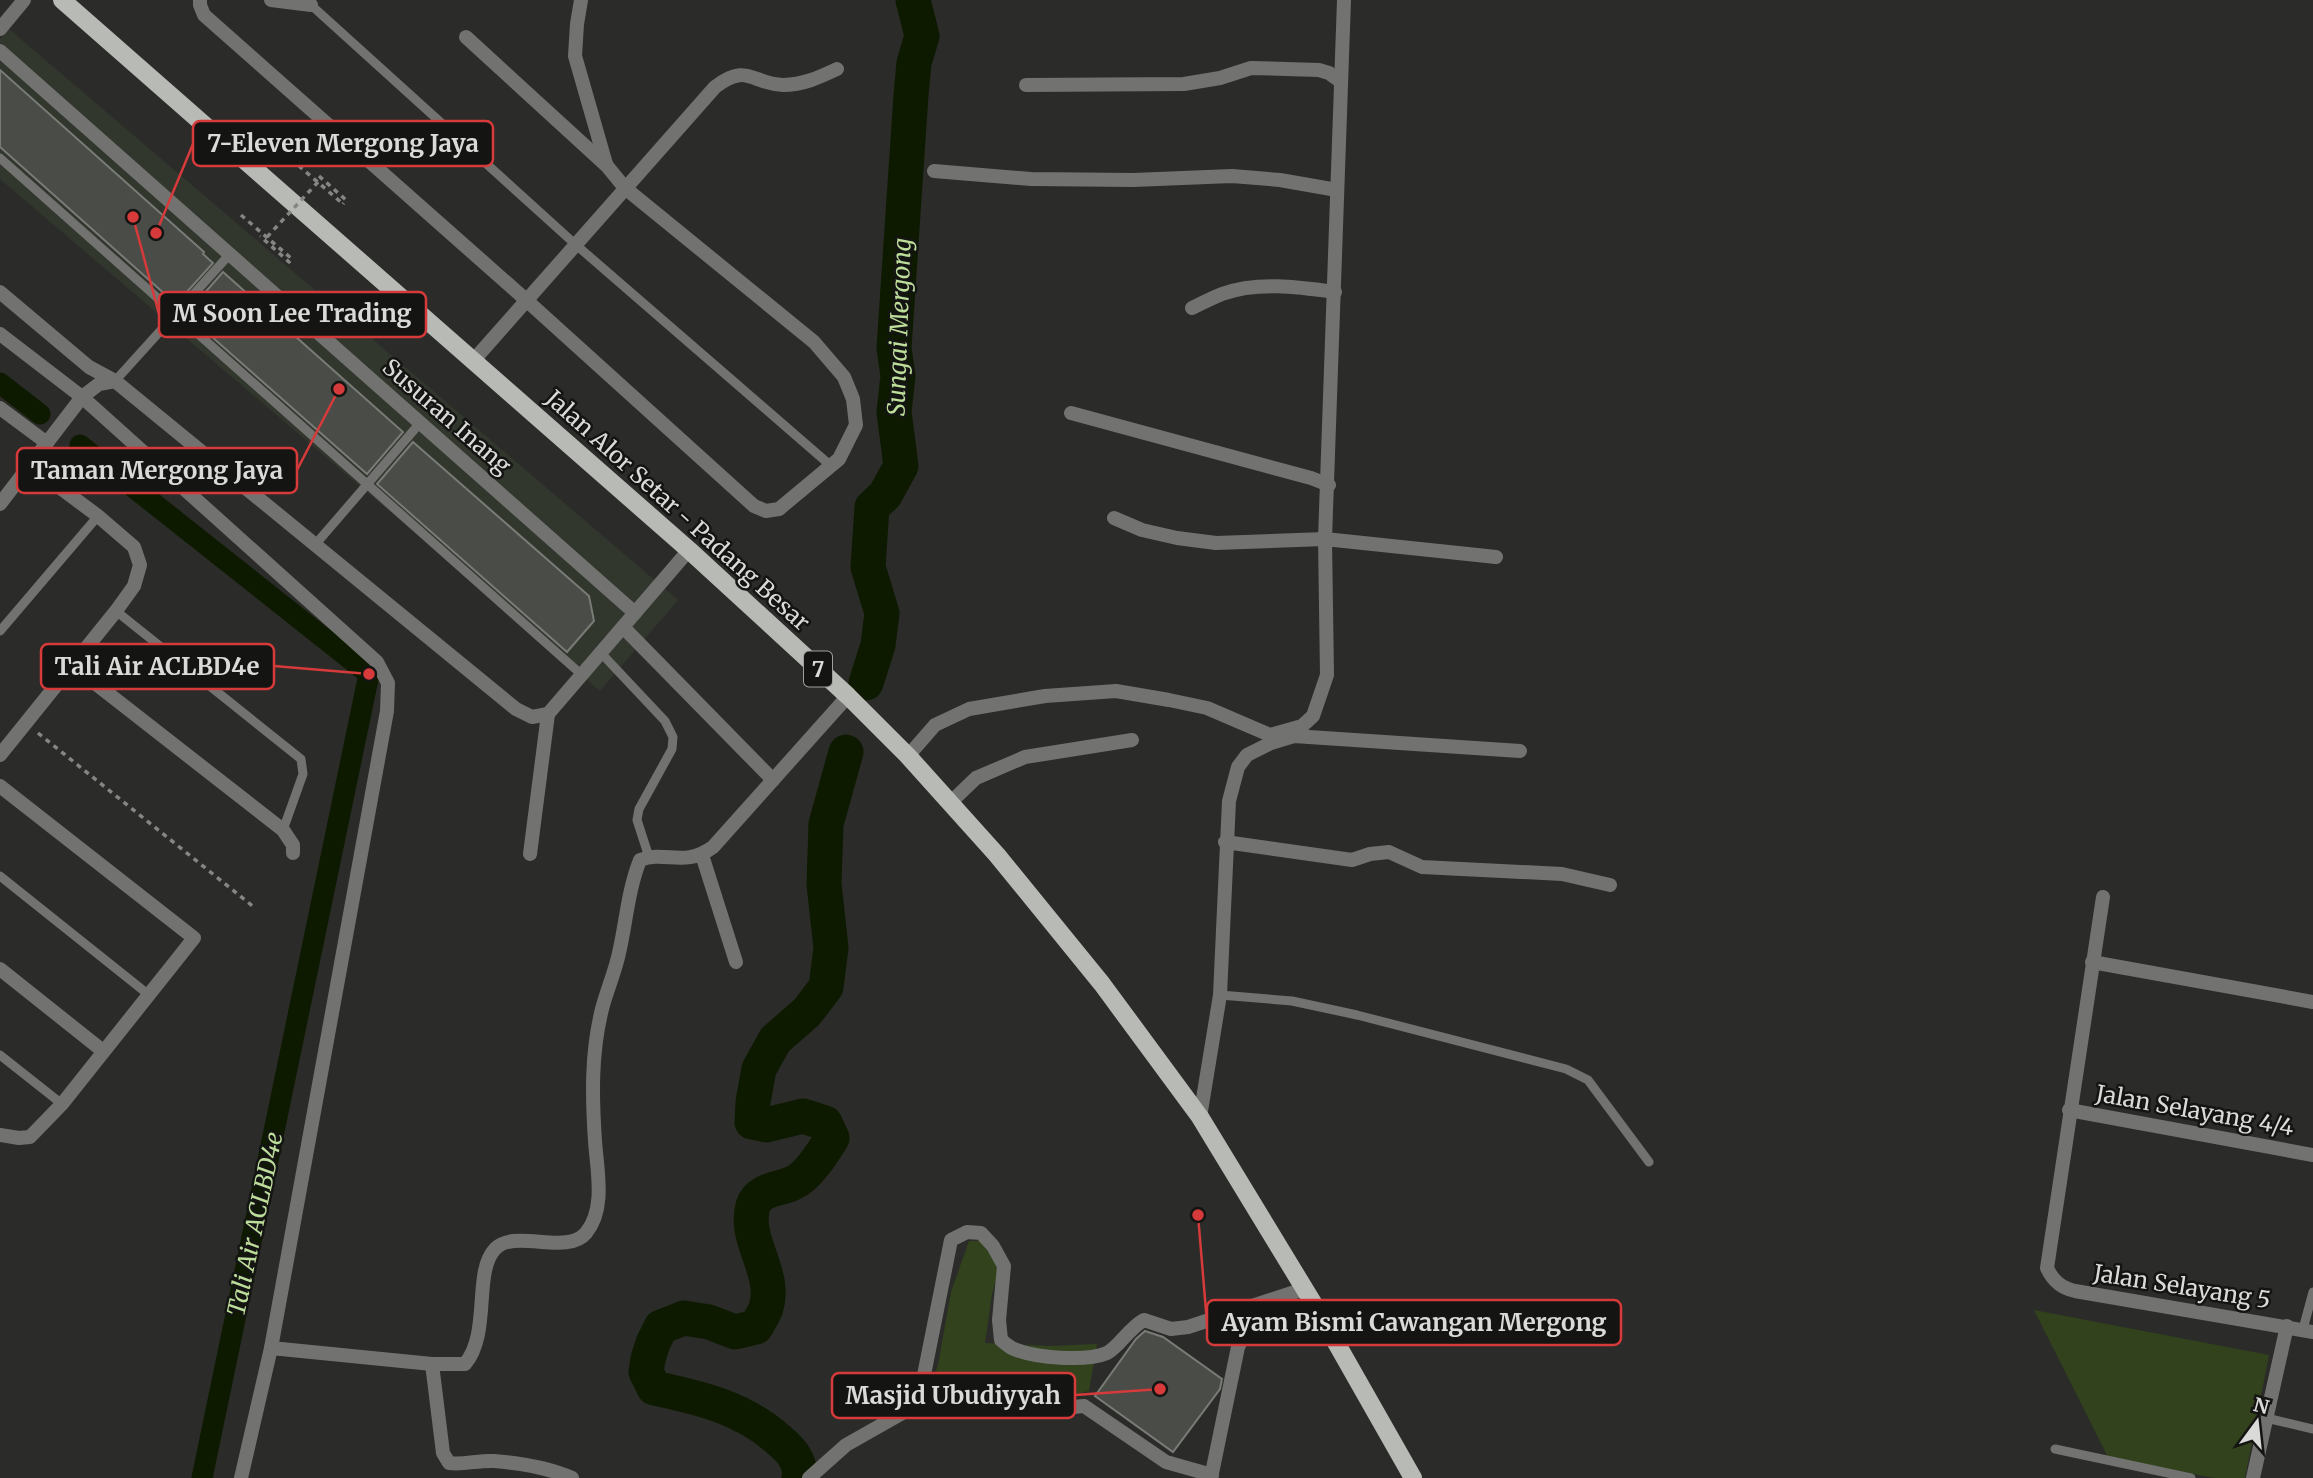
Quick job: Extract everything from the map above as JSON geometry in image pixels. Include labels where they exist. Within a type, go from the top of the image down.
[{"type":"main road","name":"Jalan Alor Setar - Padang Besar","points":[[62,0],[689,550],[848,696],[908,756],[997,855],[1102,984],[1200,1117],[1321,1316],[1413,1478]]},
{"type":"street","points":[[0,29],[24,0]]},
{"type":"street","points":[[200,0],[204,15],[754,506],[766,511],[779,509],[839,459],[856,425],[853,399],[844,377],[814,342],[625,188],[607,166],[466,37]]},
{"type":"street","points":[[271,0],[311,5]]},
{"type":"street","points":[[582,0],[575,56],[607,166]]},
{"type":"street","points":[[1200,1117],[1220,995],[1225,842],[1229,801],[1238,767],[1247,755],[1270,735],[1302,726],[1313,716],[1327,675],[1325,538],[1329,485],[1344,0]]},
{"type":"street","name":"Susuran Inang","points":[[0,51],[635,613]]},
{"type":"street","points":[[1026,85],[1184,84],[1220,78],[1251,68],[1319,70],[1340,81]]},
{"type":"street","points":[[473,360],[715,87],[726,78],[744,74],[779,85],[798,85],[837,69]]},
{"type":"street","points":[[934,172],[1133,180],[1233,177],[1280,180],[1337,190]]},
{"type":"street","points":[[1192,308],[1224,293],[1262,287],[1335,292]]},
{"type":"street","points":[[0,292],[89,367],[115,381],[516,709],[532,717],[548,715]]},
{"type":"street","points":[[0,334],[82,397],[377,662],[388,683],[387,711],[271,1348],[241,1478]]},
{"type":"street","points":[[0,504],[82,397],[99,384],[115,381]]},
{"type":"street","points":[[0,408],[47,443]]},
{"type":"street","points":[[1071,412],[1329,485]]},
{"type":"street","points":[[0,755],[116,611],[134,586],[140,565],[134,547],[98,516],[31,466]]},
{"type":"street","points":[[1114,519],[1154,533],[1216,543],[1325,538],[1496,557]]},
{"type":"street","points":[[530,854],[548,715],[689,550]]},
{"type":"street","points":[[623,627],[773,780]]},
{"type":"street","points":[[73,666],[283,830],[293,845],[293,853]]},
{"type":"street","points":[[908,756],[935,725],[968,709],[1045,696],[1116,691],[1207,708],[1270,735]]},
{"type":"street","points":[[271,1348],[432,1364],[465,1364],[473,1355],[479,1334],[486,1264],[495,1249],[506,1242],[567,1242],[584,1236],[595,1220],[599,1188],[592,1095],[596,1050],[602,1011],[619,956],[640,860],[649,857],[683,859],[702,855],[713,847],[848,696]]},
{"type":"street","points":[[1247,755],[1271,743],[1294,736],[1520,751]]},
{"type":"street","points":[[950,803],[976,778],[1025,757],[1132,740]]},
{"type":"street","points":[[0,786],[194,938],[62,1104],[30,1137],[0,1135]]},
{"type":"street","points":[[1225,842],[1352,860],[1389,852],[1422,867],[1562,874],[1610,885]]},
{"type":"street","points":[[702,855],[736,962]]},
{"type":"street","points":[[2069,1110],[2102,897]]},
{"type":"street","points":[[2092,962],[2313,1002]]},
{"type":"street","points":[[0,969],[103,1051]]},
{"type":"street","name":"Jalan Selayang 4/4","points":[[2069,1110],[2313,1154]]},
{"type":"street","name":"Jalan Selayang 5","points":[[2069,1110],[2048,1268],[2056,1282],[2075,1292],[2308,1330]]},
{"type":"street","points":[[906,1411],[923,1380],[951,1240],[967,1232],[981,1233],[993,1246],[1004,1266],[1000,1340],[1013,1349],[1041,1356],[1086,1357],[1108,1352],[1130,1328],[1143,1320],[1171,1329],[1188,1327],[1304,1289]]},
{"type":"street","points":[[809,1478],[846,1445],[906,1411],[1039,1410],[1084,1406],[1166,1462],[1211,1476],[1238,1347],[1245,1333],[1255,1328],[1321,1316]]},
{"type":"street","points":[[2253,1478],[2287,1326]]},
{"type":"street","points":[[432,1364],[443,1453],[449,1463],[492,1461],[561,1473],[572,1478]]},
{"type":"lane","points":[[311,5],[575,244],[830,465]]},
{"type":"lane","points":[[0,158],[582,675]]},
{"type":"lane","points":[[115,381],[229,255]]},
{"type":"lane","points":[[314,546],[420,423]]},
{"type":"lane","points":[[0,631],[98,516]]},
{"type":"lane","points":[[116,611],[301,759],[303,774],[283,830]]},
{"type":"lane","points":[[601,653],[665,721],[673,737],[672,749],[639,809],[637,820],[649,857]]},
{"type":"lane","points":[[0,876],[149,995]]},
{"type":"lane","points":[[1220,995],[1292,1001],[1345,1012],[1566,1069],[1588,1080],[1649,1162]]},
{"type":"lane","points":[[0,1055],[62,1104]]},
{"type":"lane","points":[[2308,1330],[2313,1292]]},
{"type":"lane","points":[[2266,1418],[2313,1429]]},
{"type":"lane","points":[[2055,1449],[2191,1478]]},
{"type":"path","points":[[291,159],[343,204],[346,200],[319,176]]},
{"type":"path","points":[[267,237],[318,182]]},
{"type":"path","points":[[241,215],[292,259],[289,262],[260,236]]},
{"type":"path","points":[[26,723],[255,908]]},
{"type":"shaded area","points":[[9,29],[678,600],[600,691],[0,179],[0,39]]},
{"type":"green space","points":[[969,1241],[984,1241],[1001,1263],[992,1294],[985,1343],[1051,1346],[1097,1344],[1089,1391],[1027,1403],[922,1407],[938,1365],[951,1292]]},
{"type":"green space","points":[[2034,1310],[2269,1355],[2245,1478],[2214,1478],[2108,1457]]},
{"type":"building","points":[[0,70],[204,252],[213,263],[176,304],[0,147]]},
{"type":"building","points":[[223,272],[403,432],[367,474],[186,314]]},
{"type":"building","points":[[413,442],[589,596],[594,621],[567,652],[377,484]]},
{"type":"building","points":[[1145,1331],[1163,1337],[1222,1379],[1220,1389],[1173,1452],[1095,1396],[1136,1339]]},
{"type":"waterway","name":"Sungai Mergong","points":[[866,683],[878,645],[882,613],[868,567],[872,507],[885,495],[901,466],[894,412],[898,376],[894,348],[911,95],[914,63],[922,36],[913,0]]},
{"type":"waterway","name":"Tali Air ACLBD4e","points":[[0,383],[40,414]]},
{"type":"waterway","name":"Tali Air ACLBD4e","points":[[80,445],[369,674],[202,1478]]},
{"type":"waterway","name":"Sungai Mergong","points":[[799,1478],[799,1467],[792,1452],[752,1420],[721,1406],[654,1388],[646,1372],[653,1343],[661,1327],[684,1318],[709,1322],[735,1332],[756,1327],[766,1308],[768,1295],[764,1269],[752,1231],[753,1206],[765,1193],[799,1180],[832,1138],[825,1123],[803,1116],[766,1125],[752,1122],[759,1069],[775,1040],[807,1012],[826,987],[831,948],[824,884],[826,824],[846,752]]},
{"type":"place","name":"M Soon Lee Trading","points":[[133,217]]},
{"type":"place","name":"7-Eleven Mergong Jaya","points":[[156,233]]},
{"type":"place","name":"Taman Mergong Jaya","points":[[339,389]]},
{"type":"place","name":"Tali Air ACLBD4e","points":[[369,674]]},
{"type":"place","name":"Ayam Bismi Cawangan Mergong","points":[[1198,1215]]},
{"type":"place","name":"Masjid Ubudiyyah","points":[[1160,1389]]}]
